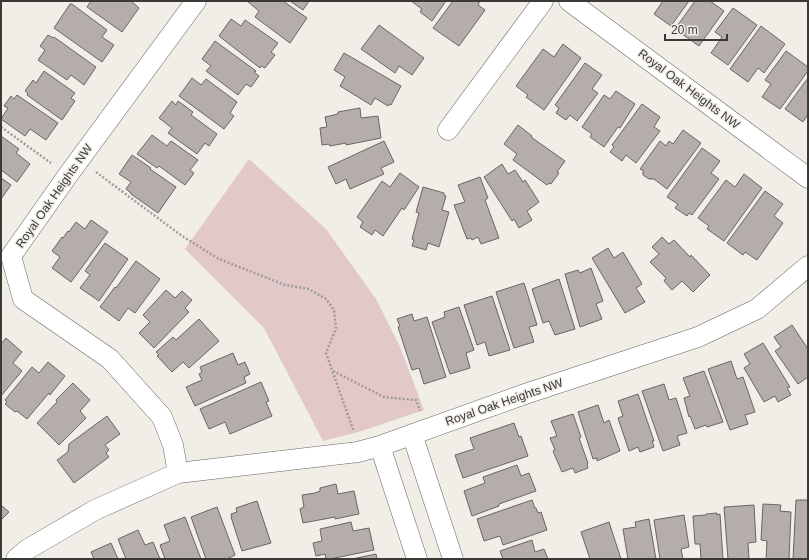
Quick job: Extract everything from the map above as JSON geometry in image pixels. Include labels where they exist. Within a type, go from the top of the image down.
[{"type":"street","name":"Royal Oak Heights NW","points":[[178,473],[174,445],[162,417],[110,359],[23,300],[12,256],[73,168],[196,1]]},
{"type":"street","points":[[448,130],[543,1]]},
{"type":"street","name":"Royal Oak Heights NW","points":[[569,1],[808,178]]},
{"type":"street","name":"Royal Oak Heights NW","points":[[16,559],[28,549],[95,510],[178,473],[358,452],[380,446],[525,394],[698,337],[757,309],[808,266]]},
{"type":"street","points":[[419,432],[452,559]]},
{"type":"street","points":[[380,446],[417,559]]},
{"type":"path","points":[[1,127],[73,168],[219,259],[285,285],[309,289],[326,299],[334,310],[336,328],[326,353],[353,428],[358,452]]},
{"type":"path","points":[[333,370],[384,397],[416,400],[419,432]]},
{"type":"shaded area","points":[[249,159],[326,229],[376,299],[400,347],[424,410],[362,431],[323,441],[264,328],[185,249]]},
{"type":"building","points":[[91,1],[131,1],[139,8],[122,32],[87,7]]},
{"type":"building","points":[[247,1],[283,1],[307,18],[290,43],[255,17],[259,11]]},
{"type":"building","points":[[290,1],[309,1],[303,10]]},
{"type":"building","points":[[411,1],[446,1],[432,21],[420,12],[422,9]]},
{"type":"building","points":[[453,1],[480,1],[478,5],[485,10],[459,46],[433,28]]},
{"type":"building","points":[[663,1],[689,1],[671,26],[654,14]]},
{"type":"building","points":[[695,1],[710,1],[724,11],[699,46],[675,29]]},
{"type":"building","points":[[70,4],[107,30],[102,37],[114,45],[102,62],[54,28]]},
{"type":"building","points":[[733,8],[757,25],[728,65],[711,53],[722,37],[715,32]]},
{"type":"building","points":[[231,19],[241,26],[245,20],[278,43],[271,52],[275,55],[265,68],[261,66],[260,68],[219,36]]},
{"type":"building","points":[[379,25],[424,58],[412,75],[399,66],[395,73],[361,49]]},
{"type":"building","points":[[761,26],[785,44],[764,73],[758,68],[748,82],[730,69]]},
{"type":"building","points":[[48,35],[53,38],[54,37],[96,67],[84,85],[71,75],[67,80],[38,60],[45,50],[40,46]]},
{"type":"building","points":[[215,41],[256,71],[254,72],[259,76],[251,87],[246,84],[238,95],[206,71],[211,66],[202,59]]},
{"type":"building","points":[[563,44],[581,58],[544,110],[526,97],[528,95],[516,86],[543,49],[554,57]]},
{"type":"building","points":[[786,51],[808,67],[808,71],[780,109],[762,97],[771,84],[765,80]]},
{"type":"building","points":[[344,53],[401,86],[391,105],[389,104],[388,106],[375,98],[371,105],[340,86],[345,77],[334,70]]},
{"type":"building","points":[[585,63],[602,75],[592,89],[598,93],[577,121],[570,115],[566,120],[556,113],[559,108],[555,105]]},
{"type":"building","points":[[44,71],[75,93],[71,98],[75,101],[62,120],[27,95],[28,93],[25,91],[33,80],[36,83]]},
{"type":"building","points":[[192,78],[201,85],[206,79],[237,102],[230,113],[234,116],[224,129],[179,96]]},
{"type":"building","points":[[808,78],[808,114],[803,122],[785,109]]},
{"type":"building","points":[[616,91],[635,104],[620,128],[618,127],[604,147],[590,137],[592,134],[582,127],[604,95],[610,99]]},
{"type":"building","points":[[17,95],[58,123],[46,140],[30,129],[25,136],[1,119],[8,108],[4,106],[11,96],[14,99]]},
{"type":"building","points":[[172,101],[176,105],[178,101],[193,112],[191,115],[217,134],[209,146],[205,143],[197,154],[168,133],[172,128],[159,118]]},
{"type":"building","points":[[642,104],[660,117],[654,127],[660,131],[636,163],[626,155],[622,161],[610,152],[614,147],[612,145]]},
{"type":"building","points":[[360,108],[361,118],[378,116],[381,138],[346,145],[346,143],[330,146],[329,144],[322,145],[320,128],[327,127],[325,117],[338,114],[338,112]]},
{"type":"building","points":[[518,125],[532,136],[531,137],[565,161],[551,184],[549,183],[547,185],[513,160],[517,154],[504,144]]},
{"type":"building","points":[[683,130],[701,143],[667,189],[654,179],[649,179],[643,175],[643,170],[640,169],[660,141],[666,146],[669,141],[673,144]]},
{"type":"building","points":[[152,135],[167,146],[171,141],[198,160],[190,170],[194,173],[185,185],[159,166],[157,168],[137,154]]},
{"type":"building","points":[[1,136],[19,149],[16,153],[30,164],[17,182],[1,170]]},
{"type":"building","points":[[384,141],[394,162],[381,168],[384,174],[350,189],[346,179],[336,184],[328,167]]},
{"type":"building","points":[[702,148],[720,161],[711,173],[719,179],[692,215],[689,213],[687,216],[675,208],[678,204],[667,197]]},
{"type":"building","points":[[132,155],[176,187],[158,213],[126,189],[131,182],[119,174]]},
{"type":"building","points":[[502,164],[508,174],[515,170],[523,182],[525,180],[539,202],[527,211],[532,220],[519,228],[514,219],[512,221],[484,177]]},
{"type":"building","points":[[400,173],[419,187],[404,210],[402,208],[383,236],[375,230],[372,235],[360,227],[363,222],[357,217],[382,181],[390,187]]},
{"type":"building","points":[[744,174],[762,188],[724,241],[707,229],[709,226],[698,218],[726,180],[735,187]]},
{"type":"building","points":[[480,177],[488,198],[485,200],[499,238],[481,244],[478,237],[472,240],[471,238],[467,239],[454,205],[465,202],[458,185]]},
{"type":"building","points":[[1,178],[11,185],[1,199]]},
{"type":"building","points":[[423,187],[444,193],[446,196],[442,210],[449,212],[439,247],[428,243],[426,250],[412,246],[414,240],[412,239],[419,213],[416,212]]},
{"type":"building","points":[[765,191],[783,204],[774,216],[783,223],[757,260],[745,252],[743,255],[727,243]]},
{"type":"building","points":[[91,220],[108,232],[71,282],[52,268],[60,257],[52,251],[62,237],[63,238],[68,231],[69,232],[76,222],[85,229]]},
{"type":"building","points":[[662,237],[669,244],[674,240],[710,275],[693,292],[682,281],[672,290],[664,281],[666,278],[650,262],[659,254],[652,247]]},
{"type":"building","points":[[105,243],[128,259],[99,301],[80,288],[90,275],[85,271]]},
{"type":"building","points":[[608,248],[614,258],[623,252],[642,284],[636,288],[645,302],[625,313],[592,258]]},
{"type":"building","points":[[136,261],[160,279],[135,313],[128,308],[119,321],[100,307]]},
{"type":"building","points":[[591,268],[603,301],[596,304],[602,319],[580,327],[565,274],[578,270],[580,273]]},
{"type":"building","points":[[559,279],[575,329],[555,335],[549,321],[543,323],[532,289]]},
{"type":"building","points":[[524,283],[537,325],[529,327],[534,342],[514,348],[496,292]]},
{"type":"building","points":[[166,290],[175,298],[182,291],[192,300],[185,308],[189,312],[154,348],[139,333],[150,322],[143,315]]},
{"type":"building","points":[[492,296],[510,350],[489,356],[485,342],[477,345],[464,305]]},
{"type":"building","points":[[459,307],[474,350],[466,353],[470,368],[450,374],[432,322],[445,317],[444,312]]},
{"type":"building","points":[[412,314],[414,321],[427,317],[446,377],[424,384],[419,368],[412,370],[398,327],[400,326],[397,319]]},
{"type":"building","points":[[199,319],[219,341],[189,368],[183,362],[172,372],[157,356],[159,355],[156,352],[173,337],[176,340]]},
{"type":"building","points":[[792,325],[808,349],[808,377],[798,384],[775,351],[781,347],[774,337]]},
{"type":"building","points":[[6,338],[22,352],[13,363],[22,371],[1,396],[1,344]]},
{"type":"building","points":[[763,343],[790,387],[787,388],[791,395],[778,402],[775,396],[764,402],[744,368],[750,364],[744,354]]},
{"type":"building","points":[[233,353],[238,365],[245,362],[250,374],[244,377],[246,383],[195,406],[186,387],[202,380],[199,374],[202,372],[200,367]]},
{"type":"building","points":[[731,361],[737,379],[743,377],[755,412],[745,415],[748,424],[730,430],[708,369]]},
{"type":"building","points":[[48,362],[65,376],[50,395],[49,393],[27,419],[5,404],[7,402],[5,400],[32,367],[39,373]]},
{"type":"building","points":[[704,371],[723,422],[707,427],[706,425],[695,429],[690,416],[689,417],[684,398],[690,396],[683,378]]},
{"type":"building","points":[[261,382],[269,401],[266,402],[272,416],[230,434],[225,422],[209,429],[200,409]]},
{"type":"building","points":[[73,383],[90,400],[80,411],[86,418],[59,445],[37,423],[57,402],[56,400]]},
{"type":"building","points":[[664,384],[669,400],[676,398],[687,433],[677,436],[680,445],[663,451],[642,391]]},
{"type":"building","points":[[638,394],[654,441],[652,441],[654,447],[640,452],[638,447],[629,451],[618,418],[623,416],[618,401]]},
{"type":"building","points":[[598,405],[604,423],[609,420],[620,451],[597,461],[597,458],[593,459],[578,412]]},
{"type":"building","points":[[573,414],[581,437],[579,438],[588,463],[588,468],[575,473],[573,468],[562,472],[553,451],[555,450],[550,438],[557,436],[551,421]]},
{"type":"building","points":[[107,416],[120,434],[105,445],[109,450],[106,453],[109,457],[74,483],[57,460],[68,452],[69,444]]},
{"type":"building","points":[[514,423],[519,437],[521,436],[528,456],[463,478],[455,455],[474,449],[470,438]]},
{"type":"building","points":[[517,465],[521,476],[529,473],[536,491],[499,504],[499,506],[472,516],[464,491],[485,483],[483,477]]},
{"type":"building","points":[[336,484],[338,494],[354,491],[359,514],[303,523],[300,509],[304,507],[302,495],[315,493],[320,491],[320,488]]},
{"type":"building","points":[[532,500],[538,513],[541,512],[547,530],[503,545],[500,536],[484,541],[477,519]]},
{"type":"building","points":[[796,500],[808,500],[808,559],[793,559]]},
{"type":"building","points":[[257,501],[271,543],[242,551],[231,514],[237,512],[236,508]]},
{"type":"building","points":[[763,504],[781,505],[780,511],[791,512],[789,559],[766,559],[767,541],[761,540]]},
{"type":"building","points":[[1,505],[9,512],[1,520]]},
{"type":"building","points":[[754,505],[756,542],[748,543],[749,559],[728,559],[724,507]]},
{"type":"building","points":[[217,507],[235,555],[227,559],[206,559],[191,517]]},
{"type":"building","points":[[717,513],[717,515],[720,514],[723,559],[701,559],[700,544],[695,544],[693,516]]},
{"type":"building","points":[[684,515],[689,547],[681,549],[683,559],[660,559],[654,520]]},
{"type":"building","points":[[185,517],[201,559],[165,559],[160,545],[170,541],[164,525]]},
{"type":"building","points":[[649,519],[656,559],[628,559],[623,529],[636,527],[635,522]]},
{"type":"building","points":[[351,522],[353,531],[369,528],[374,550],[330,559],[326,559],[325,554],[316,556],[313,543],[322,541],[320,529]]},
{"type":"building","points":[[609,522],[621,559],[590,559],[581,532]]},
{"type":"building","points":[[138,530],[145,545],[153,542],[160,559],[126,559],[118,539]]},
{"type":"building","points":[[532,540],[535,552],[544,549],[548,559],[503,559],[500,551]]},
{"type":"building","points":[[111,543],[118,559],[94,559],[91,552]]},
{"type":"building","points":[[376,554],[377,559],[352,559]]}]
